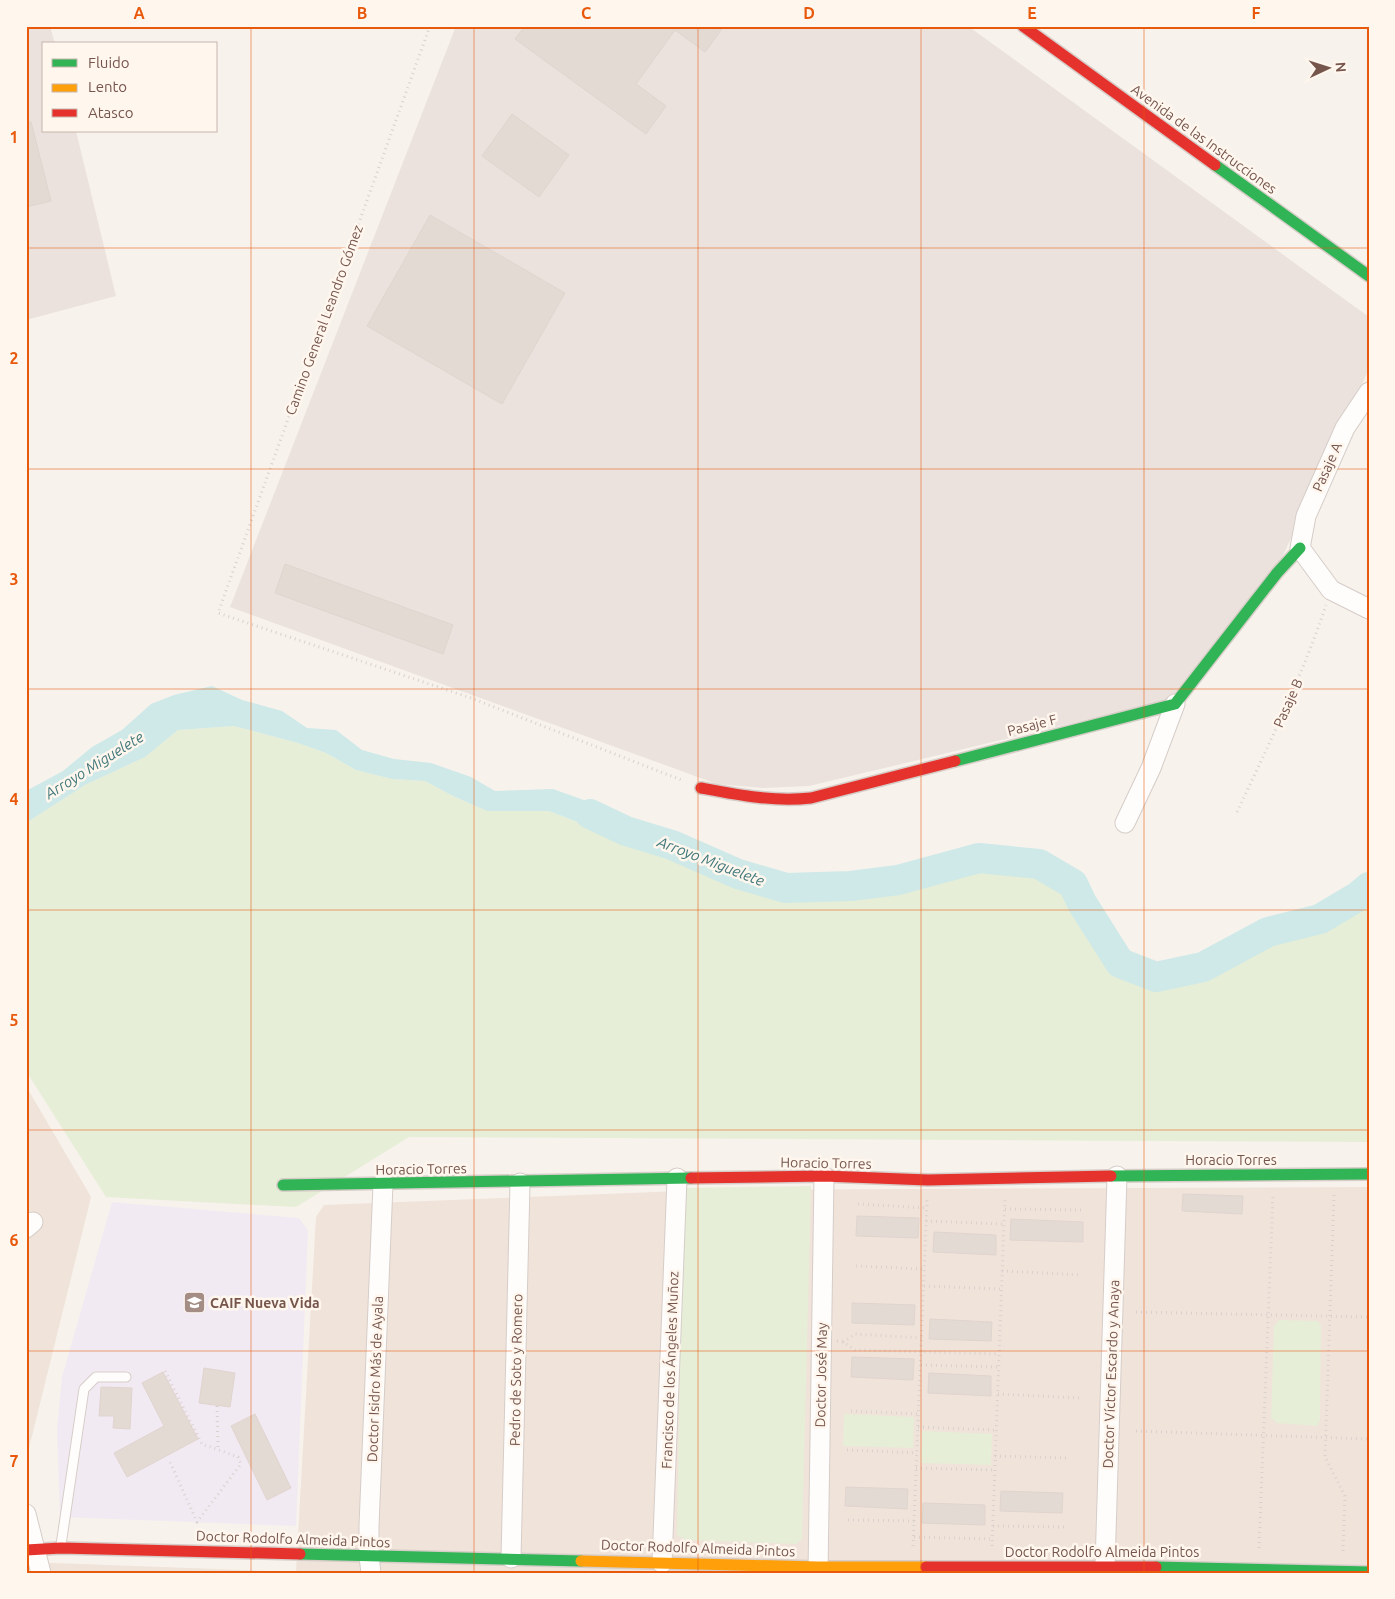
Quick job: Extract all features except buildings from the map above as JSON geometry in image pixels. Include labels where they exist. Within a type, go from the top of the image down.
[{"type":"street","name":"Avenida de las Instrucciones","points":[[1023,26],[1369,276]]},
{"type":"street","name":"Pasaje A","points":[[1300,548],[1306,516],[1317,490],[1345,428],[1369,392]]},
{"type":"street","points":[[1125,823],[1151,768],[1175,704],[1277,573],[1300,548],[1331,590],[1369,608]]},
{"type":"street","name":"Pasaje F","points":[[701,788],[767,800],[791,801],[811,798],[1175,704]]},
{"type":"street","name":"Horacio Torres","points":[[283,1185],[824,1176],[928,1180],[1369,1174]]},
{"type":"street","name":"Doctor José May","points":[[818,1570],[824,1176]]},
{"type":"street","name":"Doctor Víctor Escardo y Anaya","points":[[1106,1569],[1117,1176]]},
{"type":"street","name":"Francisco de los Ángeles Muñoz","points":[[662,1562],[677,1178]]},
{"type":"street","name":"Pedro de Soto y Romero","points":[[511,1558],[520,1182]]},
{"type":"street","name":"Doctor Isidro Más de Ayala","points":[[370,1565],[383,1184]]},
{"type":"street","points":[[26,1514],[31,1550],[41,1573]]},
{"type":"street","name":"Doctor Rodolfo Almeida Pintos","points":[[31,1550],[61,1548],[370,1565],[511,1558],[662,1562],[818,1570],[912,1566],[991,1566],[1106,1569],[1258,1568],[1369,1572]]},
{"type":"lane","points":[[61,1548],[84,1389],[96,1377],[126,1377]]},
{"type":"path","name":"Camino General Leandro Gómez","points":[[430,26],[218,613],[470,698],[701,788]]},
{"type":"path","name":"Pasaje B","points":[[1237,812],[1292,697],[1311,651],[1331,590]]},
{"type":"path","points":[[1258,1568],[1274,1174]]},
{"type":"path","points":[[1335,1174],[1325,1457],[1345,1496],[1342,1571]]},
{"type":"path","points":[[991,1566],[1006,1179]]},
{"type":"path","points":[[912,1566],[928,1180]]},
{"type":"path","points":[[858,1204],[927,1208]]},
{"type":"path","points":[[1005,1209],[1084,1210]]},
{"type":"path","points":[[926,1221],[1004,1224]]},
{"type":"path","points":[[856,1266],[924,1269]]},
{"type":"path","points":[[1002,1271],[1081,1275]]},
{"type":"path","points":[[924,1286],[1001,1289]]},
{"type":"path","points":[[1136,1312],[1369,1317]]},
{"type":"path","points":[[843,1342],[855,1334],[922,1338]]},
{"type":"path","points":[[821,1340],[843,1342],[856,1350],[999,1354]]},
{"type":"path","points":[[921,1365],[998,1367]]},
{"type":"path","points":[[165,1372],[202,1444],[238,1457],[240,1464],[197,1522],[170,1462]]},
{"type":"path","points":[[998,1394],[1082,1398]]},
{"type":"path","points":[[217,1406],[218,1450]]},
{"type":"path","points":[[851,1411],[919,1414]]},
{"type":"path","points":[[918,1427],[996,1430]]},
{"type":"path","points":[[1136,1432],[1369,1440]]},
{"type":"path","points":[[847,1450],[917,1453]]},
{"type":"path","points":[[995,1456],[1067,1458]]},
{"type":"path","points":[[916,1468],[995,1470]]},
{"type":"path","points":[[848,1520],[914,1521]]},
{"type":"path","points":[[993,1526],[1064,1527]]},
{"type":"path","points":[[914,1537],[992,1538]]},
{"type":"shaded area","points":[[26,26],[50,26],[54,42],[42,42],[42,132],[76,132],[116,296],[26,320]]},
{"type":"shaded area","points":[[456,26],[968,26],[1369,317],[1369,369],[1281,560],[1169,700],[809,786],[764,788],[717,784],[230,607]]},
{"type":"shaded area","points":[[26,1086],[91,1197],[26,1460]]},
{"type":"shaded area","points":[[1369,1187],[1369,1573],[26,1573],[26,1562],[296,1572],[316,1217],[324,1205],[708,1190]]},
{"type":"shaded area","name":"CAIF Nueva Vida","points":[[112,1202],[299,1218],[308,1230],[296,1526],[60,1517],[57,1430],[62,1377]]},
{"type":"green space","points":[[234,726],[298,743],[326,753],[356,770],[392,779],[425,781],[487,811],[549,811],[601,831],[626,831],[672,845],[738,874],[786,888],[851,886],[898,880],[979,858],[1039,864],[1073,884],[1082,903],[1120,963],[1156,977],[1203,967],[1268,932],[1320,919],[1357,897],[1369,887],[1369,1142],[409,1137],[296,1207],[106,1197],[26,1071],[26,823],[85,785],[145,757],[178,730]]},
{"type":"green space","points":[[811,1186],[802,1539],[796,1544],[686,1540],[677,1535],[683,1188]]},
{"type":"green space","points":[[1279,1320],[1317,1321],[1321,1325],[1320,1420],[1317,1426],[1277,1423],[1271,1418],[1274,1326]]},
{"type":"green space","points":[[844,1414],[914,1417],[913,1448],[843,1446]]},
{"type":"green space","points":[[922,1431],[992,1434],[991,1465],[921,1463]]},
{"type":"water","points":[[212,686],[242,700],[282,711],[307,728],[336,730],[362,750],[394,759],[431,763],[471,777],[495,791],[553,789],[595,804],[626,831],[601,831],[549,811],[487,811],[425,781],[392,779],[356,770],[326,753],[298,743],[234,726],[178,730],[145,757],[85,785],[26,823],[26,791],[63,771],[92,747],[122,730],[151,704],[174,695]]},
{"type":"waterway","name":"Arroyo Miguelete","points":[[590,814],[626,831],[672,845],[738,874],[786,888],[851,886],[898,880],[979,858],[1039,864],[1073,884],[1082,903],[1120,963],[1156,977],[1203,967],[1268,932],[1320,919],[1357,897],[1369,887]]},
{"type":"traffic: fast","points":[[1215,165],[1369,276]]},
{"type":"traffic: fast","points":[[955,761],[1175,704],[1277,573],[1300,548]]},
{"type":"traffic: fast","points":[[1111,1176],[1369,1174]]},
{"type":"traffic: fast","points":[[283,1185],[691,1178]]},
{"type":"traffic: fast","points":[[300,1554],[581,1561]]},
{"type":"traffic: fast","points":[[1156,1567],[1369,1572]]},
{"type":"traffic: slow","points":[[581,1561],[817,1567],[926,1567]]},
{"type":"traffic: jam","points":[[1023,26],[1215,165]]},
{"type":"traffic: jam","points":[[701,788],[769,798],[811,798],[955,761]]},
{"type":"traffic: jam","points":[[691,1178],[824,1176],[928,1180],[1111,1176]]},
{"type":"traffic: jam","points":[[26,1550],[61,1548],[300,1554]]},
{"type":"traffic: jam","points":[[926,1567],[1156,1567]]},
{"type":"place","name":"CAIF Nueva Vida","points":[[194,1303]]}]
